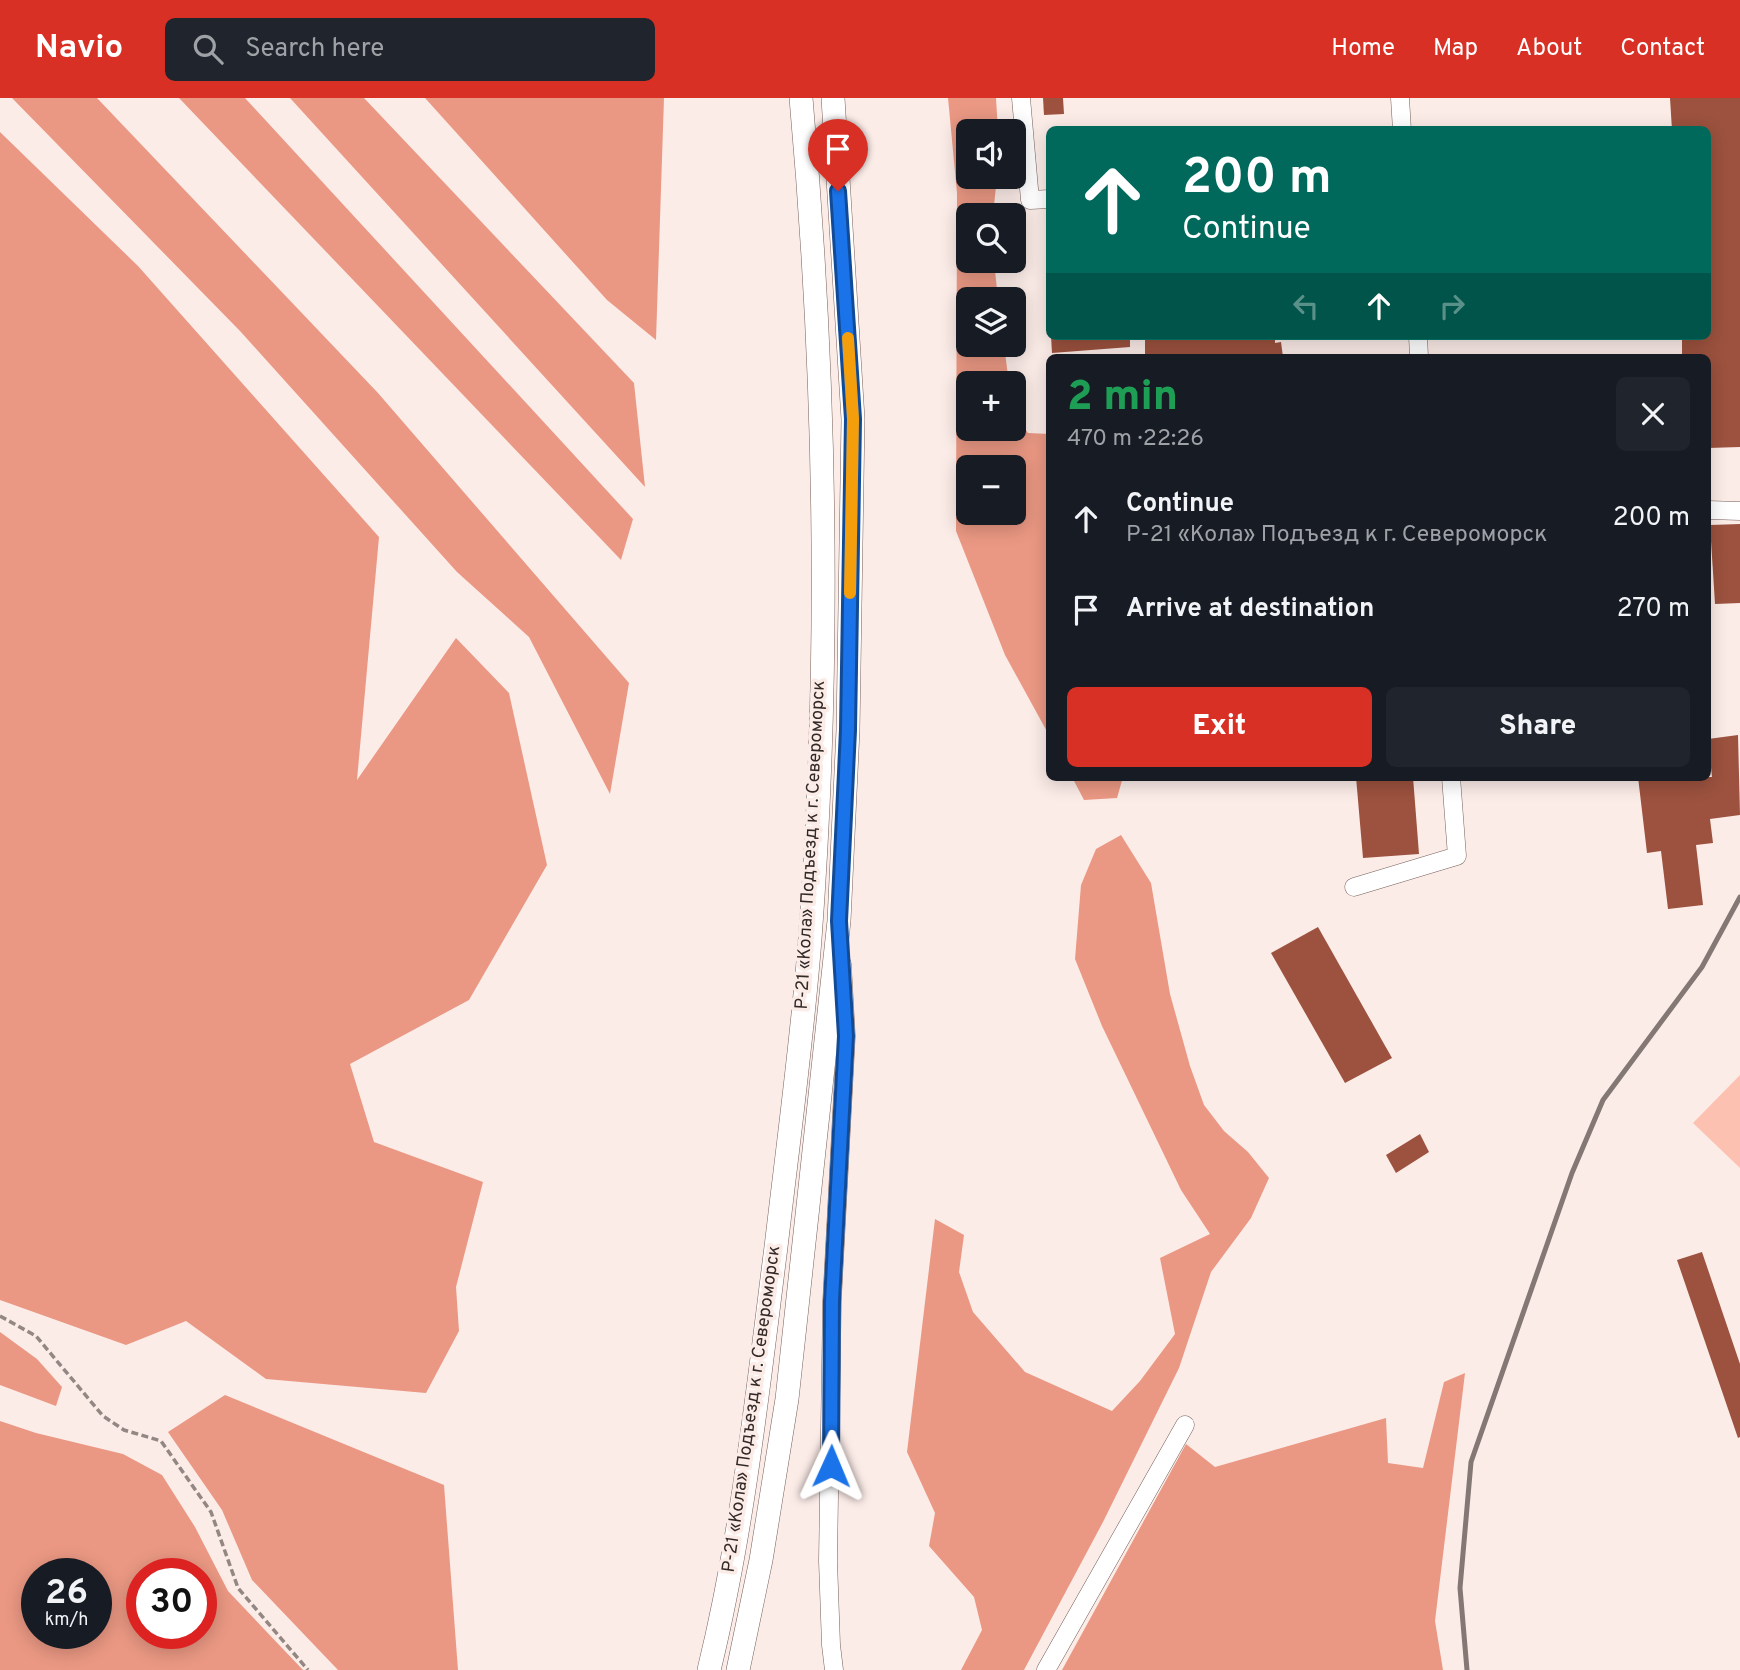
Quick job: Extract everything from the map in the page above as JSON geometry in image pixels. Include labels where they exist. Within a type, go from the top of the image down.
[{"type":"main road","name":"Р-21 «Кола» Подъезд к г. Североморск","points":[[709,1670],[722,1619],[752,1440],[810,940],[821,729],[821,417],[801,98]]},
{"type":"main road","name":"Р-21 «Кола» Подъезд к г. Североморск","points":[[738,1670],[761,1560],[787,1399],[839,921],[848,730],[853,419],[833,98]]},
{"type":"street","points":[[1021,98],[1030,200],[1046,199]]},
{"type":"street","points":[[1400,98],[1402,126]]},
{"type":"street","points":[[1711,510],[1740,511]]},
{"type":"street","points":[[1354,887],[1457,856],[1451,781]]},
{"type":"street","points":[[834,1670],[828,1561],[832,1301],[846,1036],[839,921]]},
{"type":"street","points":[[1046,1670],[1185,1425]]},
{"type":"path","points":[[0,1317],[36,1336],[103,1416],[124,1430],[161,1441],[211,1512],[238,1588],[309,1670]]},
{"type":"shaded area","points":[[12,98],[97,98],[378,393],[629,683],[610,794],[529,637],[457,572],[240,331]]},
{"type":"shaded area","points":[[179,98],[245,98],[633,519],[621,560]]},
{"type":"shaded area","points":[[290,98],[364,98],[634,383],[645,487]]},
{"type":"shaded area","points":[[425,98],[664,98],[656,340],[607,300]]},
{"type":"shaded area","points":[[948,98],[996,98],[997,119],[956,119],[956,182]]},
{"type":"shaded area","points":[[0,132],[138,266],[379,537],[357,780],[456,638],[509,693],[547,865],[469,1000],[350,1064],[374,1142],[483,1182],[456,1287],[459,1331],[426,1393],[266,1379],[186,1321],[126,1345],[0,1300]]},
{"type":"shaded area","points":[[957,189],[996,189],[994,203],[957,203]]},
{"type":"shaded area","points":[[957,273],[995,273],[997,287],[957,287]]},
{"type":"shaded area","points":[[957,357],[1006,357],[1007,371],[956,371]]},
{"type":"shaded area","points":[[1026,430],[1028,433],[1046,434],[1046,730],[1005,655],[956,531],[956,525],[1026,525],[1026,455],[956,455],[956,441],[1026,441]]},
{"type":"shaded area","points":[[1074,781],[1122,781],[1117,798],[1084,800]]},
{"type":"shaded area","points":[[1121,835],[1151,883],[1170,994],[1204,1105],[1224,1131],[1248,1152],[1269,1178],[1251,1218],[1211,1272],[1179,1368],[1103,1522],[1024,1670],[961,1670],[982,1630],[974,1597],[929,1546],[935,1513],[907,1452],[935,1219],[964,1235],[959,1272],[973,1312],[1025,1372],[1112,1411],[1140,1381],[1175,1334],[1160,1258],[1210,1234],[1181,1190],[1102,1026],[1075,959],[1081,885],[1096,849]]},
{"type":"shaded area","points":[[1740,1075],[1740,1168],[1693,1123]]},
{"type":"shaded area","points":[[0,1332],[37,1359],[62,1387],[56,1406],[0,1385]]},
{"type":"shaded area","points":[[1465,1373],[1435,1621],[1443,1670],[1062,1670],[1186,1444],[1215,1467],[1386,1418],[1388,1463],[1423,1468],[1444,1382]]},
{"type":"shaded area","points":[[225,1395],[444,1485],[458,1670],[338,1670],[252,1580],[222,1510],[168,1432]]},
{"type":"shaded area","points":[[0,1421],[36,1433],[123,1454],[162,1475],[195,1527],[211,1558],[126,1558],[126,1649],[217,1649],[217,1570],[228,1591],[303,1670],[0,1670]]},
{"type":"building","points":[[1043,98],[1063,98],[1064,114],[1044,115]]},
{"type":"building","points":[[1670,98],[1740,98],[1740,447],[1711,448],[1711,354],[1682,354],[1682,340],[1711,340],[1711,126],[1672,126]]},
{"type":"building","points":[[1051,340],[1130,340],[1130,347],[1052,353]]},
{"type":"building","points":[[1145,340],[1275,340],[1275,343],[1281,342],[1283,354],[1145,354]]},
{"type":"building","points":[[1740,524],[1740,603],[1715,604],[1711,525]]},
{"type":"building","points":[[1738,735],[1740,815],[1710,819],[1713,843],[1696,845],[1703,905],[1668,909],[1661,851],[1647,853],[1638,781],[1711,781],[1711,739]]},
{"type":"building","points":[[1356,781],[1413,781],[1419,854],[1363,858]]},
{"type":"building","points":[[1318,927],[1392,1058],[1345,1083],[1271,953]]},
{"type":"building","points":[[1420,1134],[1429,1152],[1396,1173],[1386,1155]]},
{"type":"building","points":[[1702,1252],[1740,1364],[1738,1438],[1677,1260]]},
{"type":"railway","points":[[1467,1670],[1460,1588],[1471,1462],[1572,1173],[1603,1100],[1702,967],[1740,897]]},
{"type":"slow traffic","points":[[848,338],[853,419],[850,593]]},
{"type":"route","points":[[831,1466],[832,1301],[846,1036],[839,921],[848,730],[853,419],[838,191]]}]
